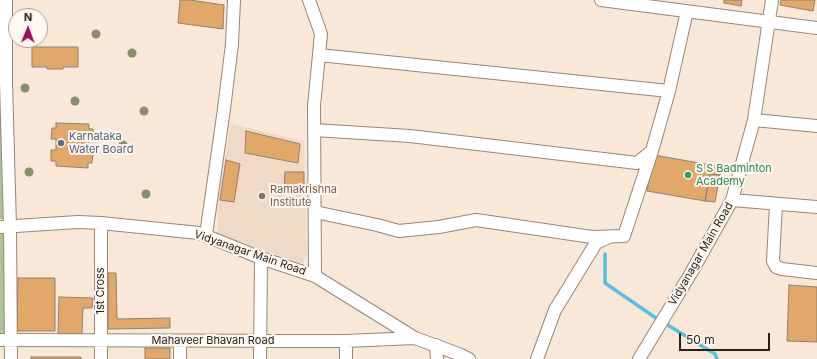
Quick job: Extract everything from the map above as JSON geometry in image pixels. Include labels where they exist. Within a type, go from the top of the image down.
[{"type":"street","points":[[6,0],[6,340],[11,359]]},
{"type":"street","points":[[206,235],[232,44],[234,0]]},
{"type":"street","points":[[309,0],[321,34],[314,106],[315,276]]},
{"type":"street","points":[[601,0],[693,8],[817,28]]},
{"type":"street","name":"Vidyanagar Main Road","points":[[639,359],[732,200],[754,120],[772,0]]},
{"type":"street","points":[[315,212],[400,231],[439,227],[476,220],[592,236],[624,236],[652,151],[693,8]]},
{"type":"street","points":[[319,55],[669,91]]},
{"type":"street","points":[[754,120],[817,126]]},
{"type":"street","points":[[314,130],[410,136],[637,163],[652,151]]},
{"type":"street","points":[[732,200],[817,207]]},
{"type":"street","points":[[776,204],[773,261],[776,267],[782,270],[817,273]]},
{"type":"street","name":"Vidyanagar Main Road","points":[[5,227],[78,222],[200,232],[261,258],[315,276],[415,338],[469,359]]},
{"type":"street","name":"1st Cross","points":[[101,223],[101,359]]},
{"type":"street","points":[[537,359],[555,310],[596,243],[610,236]]},
{"type":"street","points":[[260,359],[261,258]]},
{"type":"street","name":"Mahaveer Bhavan Road","points":[[6,340],[346,342],[415,338]]},
{"type":"street","points":[[180,341],[180,359]]},
{"type":"street","points":[[346,342],[346,359]]},
{"type":"street","points":[[436,345],[437,359]]},
{"type":"shaded area","name":"Ramakrishna Institute","points":[[231,124],[304,141],[307,253],[303,264],[217,234],[218,199]]},
{"type":"green space","points":[[0,31],[2,115],[4,219],[0,219]]},
{"type":"green space","points":[[0,231],[4,232],[5,335],[0,335]]},
{"type":"building","points":[[180,0],[224,5],[223,29],[178,23]]},
{"type":"building","points":[[724,0],[742,0],[741,6],[724,3]]},
{"type":"building","points":[[781,0],[815,0],[813,11],[780,5]]},
{"type":"building","points":[[78,47],[78,67],[47,69],[47,67],[32,67],[32,48]]},
{"type":"building","points":[[56,123],[89,124],[89,129],[93,129],[94,140],[89,140],[88,153],[93,153],[92,163],[88,163],[88,168],[56,166],[56,161],[51,161],[51,150],[56,150],[56,139],[51,139],[52,128],[56,128]]},
{"type":"building","points":[[246,131],[300,144],[298,163],[245,153]]},
{"type":"building","points":[[654,155],[722,167],[720,175],[710,174],[705,201],[647,191]]},
{"type":"building","points":[[226,160],[240,164],[234,202],[220,200]]},
{"type":"building","points":[[285,172],[304,172],[304,193],[284,190]]},
{"type":"building","points":[[710,174],[720,175],[715,202],[705,201]]},
{"type":"building","points":[[108,273],[116,273],[117,319],[170,318],[170,328],[108,329]]},
{"type":"building","points":[[18,278],[55,278],[55,331],[17,331]]},
{"type":"building","points":[[789,285],[817,287],[817,342],[787,341]]},
{"type":"building","points":[[59,297],[93,298],[92,308],[83,308],[82,334],[58,334]]},
{"type":"building","points":[[145,348],[170,348],[170,359],[145,359]]},
{"type":"building","points":[[31,357],[81,357],[81,359],[31,359]]},
{"type":"waterway","points":[[605,254],[605,283],[653,316],[715,354],[717,359]]},
{"type":"place","name":"Karnataka Water Board","points":[[61,143]]},
{"type":"place","name":"S S Badminton Academy","points":[[688,175]]},
{"type":"place","name":"Ramakrishna Institute","points":[[262,196]]}]
